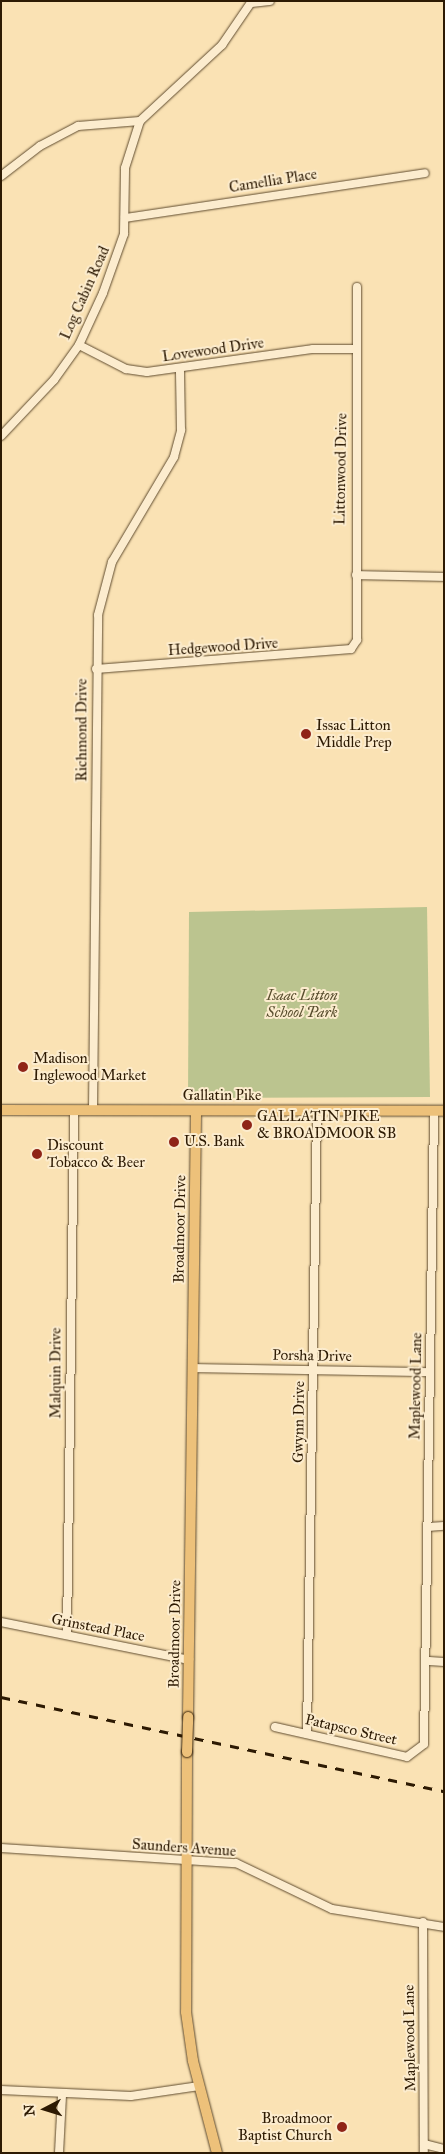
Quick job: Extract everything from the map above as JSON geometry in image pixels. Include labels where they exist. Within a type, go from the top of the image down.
[{"type":"main road","name":"Gallatin Pike","points":[[1,1110],[196,1112],[439,1111]]},
{"type":"main road","name":"Broadmoor Drive","points":[[196,1112],[194,1368],[185,1858],[186,2012],[199,2086],[217,2153]]},
{"type":"street","points":[[251,2],[270,1]]},
{"type":"street","name":"Log Cabin Road","points":[[1,436],[54,380],[79,345],[119,255],[125,218],[125,168],[140,121],[222,45],[251,2]]},
{"type":"street","points":[[1,176],[40,146],[78,126],[140,121]]},
{"type":"street","name":"Camellia Place","points":[[125,218],[425,173]]},
{"type":"street","name":"Littonwood Drive","points":[[350,649],[357,640],[357,287]]},
{"type":"street","name":"Lovewood Drive","points":[[79,345],[126,369],[180,371],[313,349],[356,349]]},
{"type":"street","name":"Richmond Drive","points":[[93,1110],[98,615],[112,562],[174,457],[181,430],[180,371]]},
{"type":"street","points":[[356,575],[444,577]]},
{"type":"street","name":"Hedgewood Drive","points":[[96,669],[350,649]]},
{"type":"street","name":"Malquin Drive","points":[[67,1635],[74,1111]]},
{"type":"street","name":"Gwynn Drive","points":[[307,1734],[317,1111]]},
{"type":"street","name":"Maplewood Lane","points":[[429,1662],[430,1372],[439,1111]]},
{"type":"street","name":"Porsha Drive","points":[[194,1368],[430,1372]]},
{"type":"street","points":[[428,1526],[444,1526]]},
{"type":"street","name":"Grinstead Place","points":[[1,1622],[189,1660]]},
{"type":"street","points":[[429,1662],[444,1662]]},
{"type":"street","name":"Patapsco Street","points":[[275,1727],[407,1757],[418,1752],[426,1732],[429,1662]]},
{"type":"street","name":"Saunders Avenue","points":[[1,1848],[185,1858],[236,1863],[332,1909],[444,1926]]},
{"type":"street","name":"Maplewood Lane","points":[[423,1922],[424,2149]]},
{"type":"street","points":[[1,2090],[62,2095],[131,2096],[199,2086]]},
{"type":"street","points":[[59,2153],[62,2095]]},
{"type":"street","points":[[424,2149],[444,2149]]},
{"type":"green space","name":"Isaac Litton School Park","points":[[427,907],[430,1097],[188,1098],[189,912]]},
{"type":"railway","points":[[1,1697],[444,1791]]},
{"type":"place","name":"Issac Litton Middle Prep","points":[[306,734]]},
{"type":"place","name":"Madison Inglewood Market","points":[[23,1067]]},
{"type":"place","name":"GALLATIN PIKE & BROADMOOR SB","points":[[247,1125]]},
{"type":"place","name":"U.S. Bank","points":[[174,1142]]},
{"type":"place","name":"Discount Tobacco & Beer","points":[[37,1154]]},
{"type":"place","name":"Broadmoor Baptist Church","points":[[342,2127]]}]
